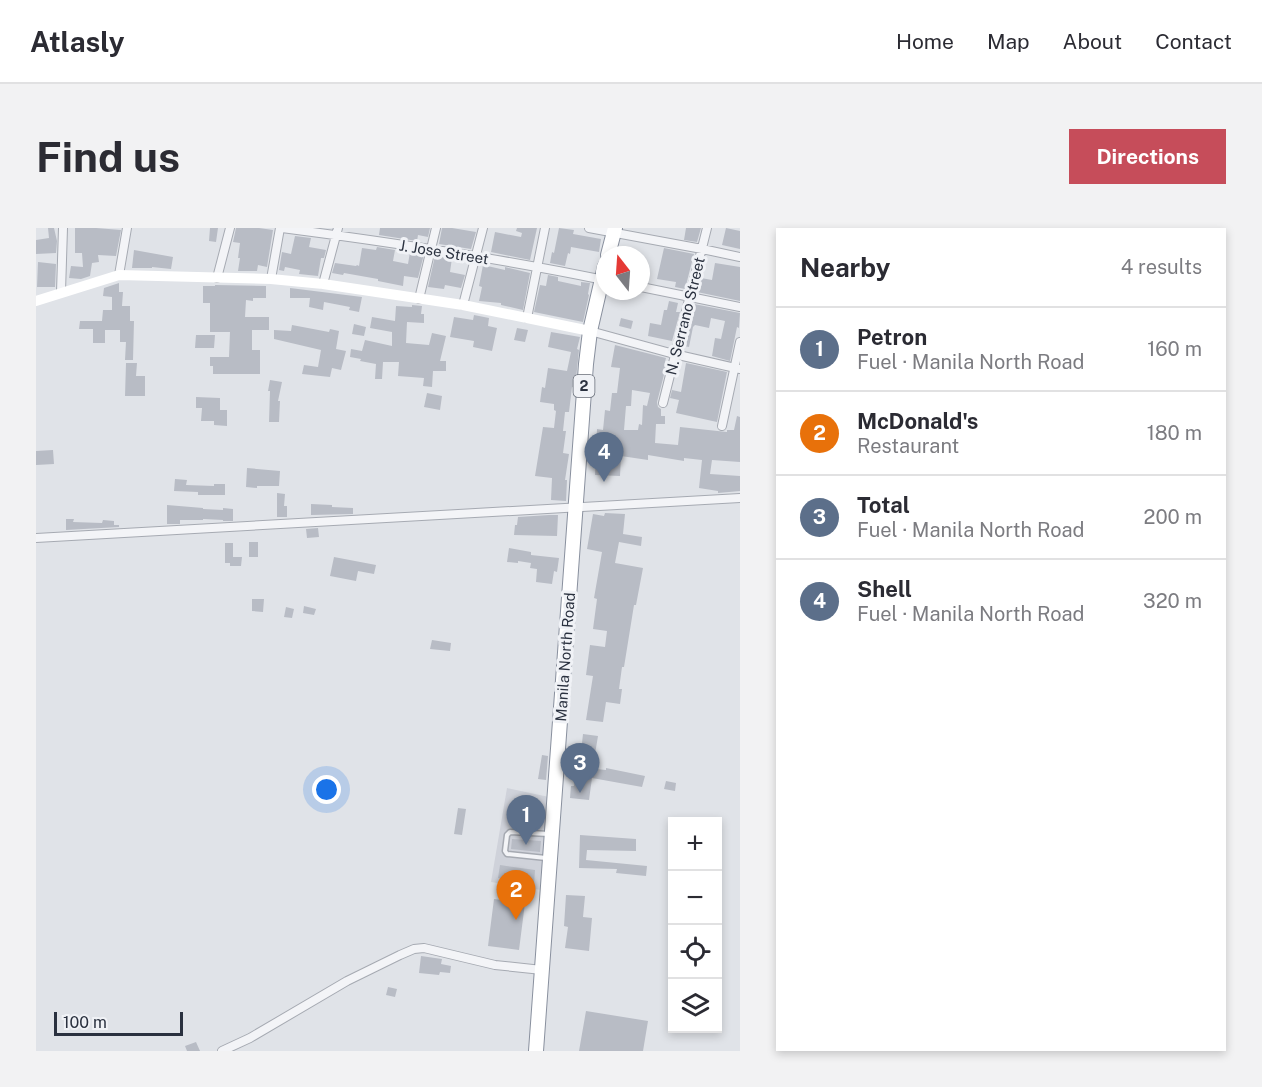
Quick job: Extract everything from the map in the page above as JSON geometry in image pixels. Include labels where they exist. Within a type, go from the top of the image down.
[{"type":"highway","points":[[610,246],[614,230]]},
{"type":"highway","name":"Manila North Road","points":[[536,1051],[586,364],[590,331],[598,300]]},
{"type":"main road","points":[[36,301],[119,275],[271,279],[323,284],[463,305],[590,331]]},
{"type":"street","points":[[61,292],[63,228]]},
{"type":"street","points":[[119,275],[127,228]]},
{"type":"street","points":[[218,278],[230,228]]},
{"type":"street","points":[[271,279],[281,228]]},
{"type":"street","name":"J. Jose Street","points":[[281,228],[337,231],[476,257],[596,274]]},
{"type":"street","points":[[419,299],[436,228]]},
{"type":"street","points":[[463,305],[483,228]]},
{"type":"street","points":[[527,318],[545,228]]},
{"type":"street","points":[[589,228],[614,230],[740,257]]},
{"type":"street","name":"N. Serrano Street","points":[[663,404],[707,228]]},
{"type":"street","points":[[323,284],[337,231]]},
{"type":"street","points":[[650,289],[740,307]]},
{"type":"street","points":[[590,331],[674,354],[737,368]]},
{"type":"street","points":[[722,426],[737,368],[740,342]]},
{"type":"street","points":[[36,538],[740,498]]},
{"type":"street","points":[[222,1051],[250,1038],[347,981],[414,949],[424,948],[495,965],[542,970]]},
{"type":"lane","points":[[549,859],[507,854],[505,850],[507,835],[510,832],[551,834]]},
{"type":"shaded area","points":[[507,788],[549,797],[541,890],[491,882]]},
{"type":"building","points":[[48,228],[54,228],[57,241],[56,253],[36,254],[36,240],[49,238]]},
{"type":"building","points":[[75,228],[121,230],[116,256],[98,255],[99,262],[92,263],[90,276],[81,279],[69,278],[71,266],[83,267],[82,253],[75,253]]},
{"type":"building","points":[[210,228],[218,228],[216,242],[209,241]]},
{"type":"building","points":[[236,228],[273,230],[267,267],[258,265],[257,271],[238,271],[240,243],[233,242]]},
{"type":"building","points":[[380,228],[430,228],[428,237],[418,235],[417,241],[379,235]]},
{"type":"building","points":[[442,228],[476,232],[471,249],[439,244]]},
{"type":"building","points":[[517,228],[537,228],[530,260],[491,252],[495,232],[521,237],[522,233],[516,231]]},
{"type":"building","points":[[559,228],[574,230],[573,234],[601,239],[600,246],[596,246],[596,251],[571,247],[565,266],[550,263],[552,252],[554,253]]},
{"type":"building","points":[[686,228],[701,228],[697,242],[684,240]]},
{"type":"building","points":[[726,228],[740,231],[740,249],[722,245]]},
{"type":"building","points":[[295,236],[311,238],[309,247],[326,250],[324,258],[321,258],[318,276],[299,274],[300,270],[285,267],[284,271],[279,270],[282,252],[291,254]]},
{"type":"building","points":[[377,247],[395,250],[393,261],[408,264],[410,252],[424,254],[418,278],[404,276],[403,286],[378,281],[378,279],[332,273],[335,263],[359,266],[362,248],[376,250]]},
{"type":"building","points":[[664,248],[694,254],[685,289],[675,287],[676,282],[657,279]]},
{"type":"building","points":[[134,250],[173,257],[171,269],[132,268]]},
{"type":"building","points":[[435,256],[452,258],[450,272],[465,275],[461,288],[445,285],[444,289],[428,287]]},
{"type":"building","points":[[38,262],[56,264],[55,287],[37,287]]},
{"type":"building","points":[[715,263],[740,267],[740,301],[697,292],[701,278],[712,280]]},
{"type":"building","points":[[483,265],[530,273],[523,310],[501,305],[501,303],[479,301]]},
{"type":"building","points":[[548,275],[558,277],[558,281],[581,286],[581,282],[590,283],[583,322],[534,312],[540,285],[546,286]]},
{"type":"building","points":[[119,283],[119,292],[123,292],[122,306],[130,306],[130,321],[134,321],[133,360],[125,360],[126,342],[120,342],[120,330],[105,330],[105,343],[93,343],[93,329],[79,329],[80,321],[102,321],[103,310],[112,310],[112,297],[103,296],[104,288]]},
{"type":"building","points":[[203,286],[266,286],[266,298],[246,300],[245,317],[269,317],[269,330],[252,330],[252,350],[260,350],[260,374],[213,374],[210,357],[229,357],[230,332],[210,332],[210,303],[203,303]]},
{"type":"building","points":[[290,288],[362,297],[359,312],[349,310],[350,307],[324,302],[323,310],[309,307],[310,298],[290,298]]},
{"type":"building","points":[[669,301],[678,303],[676,312],[680,312],[672,341],[648,336],[650,323],[661,325],[664,310],[667,310]]},
{"type":"building","points":[[694,304],[740,313],[739,328],[737,327],[730,361],[712,356],[715,338],[721,339],[725,321],[711,318],[709,328],[695,325],[689,347],[684,346]]},
{"type":"building","points":[[412,305],[422,306],[421,314],[424,314],[424,323],[407,322],[406,343],[429,345],[432,333],[446,336],[440,361],[446,361],[446,371],[433,371],[432,387],[423,386],[424,378],[398,376],[399,362],[383,362],[382,379],[375,379],[376,364],[350,357],[351,349],[362,351],[365,340],[392,346],[392,332],[370,328],[372,317],[395,321],[396,306],[412,307]]},
{"type":"building","points":[[474,315],[489,318],[488,326],[497,328],[492,351],[473,347],[474,341],[450,337],[454,317],[473,320]]},
{"type":"building","points":[[621,318],[633,321],[631,329],[619,326]]},
{"type":"building","points":[[354,324],[366,327],[364,336],[352,334]]},
{"type":"building","points":[[292,325],[329,332],[330,329],[339,331],[336,349],[346,351],[341,370],[332,368],[330,377],[302,374],[304,365],[318,367],[321,350],[274,339],[274,330],[291,331]]},
{"type":"building","points":[[517,328],[528,330],[525,342],[514,340]]},
{"type":"building","points":[[551,332],[580,337],[577,349],[579,350],[575,388],[572,387],[569,412],[565,412],[563,431],[566,431],[563,453],[569,454],[565,480],[567,480],[566,501],[551,500],[552,478],[535,476],[543,427],[554,428],[556,411],[554,404],[540,402],[542,387],[545,388],[548,368],[567,371],[571,352],[548,347]]},
{"type":"building","points":[[196,335],[215,335],[214,348],[195,348]]},
{"type":"building","points":[[615,345],[666,358],[667,363],[657,402],[661,409],[661,416],[665,416],[665,424],[656,424],[655,443],[678,445],[680,427],[727,432],[727,430],[734,430],[737,416],[740,417],[740,462],[712,460],[710,474],[740,476],[740,491],[718,493],[718,491],[699,488],[702,460],[684,458],[684,461],[648,455],[648,460],[621,456],[620,476],[595,475],[597,429],[603,430],[605,410],[610,411],[612,393],[617,393],[620,368],[611,367]],"holes":[[[632,390],[650,393],[647,406],[643,405],[642,425],[639,424],[638,430],[624,430],[626,406],[631,406]]]},
{"type":"building","points":[[126,363],[137,363],[136,376],[145,376],[145,396],[125,396]]},
{"type":"building","points":[[686,363],[727,372],[717,422],[676,413],[679,400],[670,398],[672,390],[681,392]]},
{"type":"building","points":[[270,380],[282,382],[278,401],[280,401],[279,422],[269,422]]},
{"type":"building","points":[[427,393],[442,396],[440,410],[424,407]]},
{"type":"building","points":[[196,397],[220,398],[220,410],[227,410],[227,426],[214,425],[214,421],[201,421],[202,408],[196,408]]},
{"type":"building","points":[[53,450],[54,464],[36,465],[36,451]]},
{"type":"building","points":[[247,468],[280,471],[279,486],[246,487]]},
{"type":"building","points":[[175,479],[187,480],[186,485],[225,484],[225,495],[198,495],[198,492],[174,491]]},
{"type":"building","points":[[277,493],[285,494],[284,506],[287,506],[287,517],[277,517]]},
{"type":"building","points":[[311,504],[353,508],[353,514],[311,515]]},
{"type":"building","points":[[167,505],[203,509],[233,509],[233,521],[180,520],[180,524],[167,524]]},
{"type":"building","points":[[605,513],[625,514],[623,534],[642,537],[641,546],[619,542],[615,563],[643,568],[636,605],[634,605],[624,667],[622,667],[619,689],[622,689],[620,704],[606,702],[603,722],[586,720],[593,676],[586,675],[590,645],[605,647],[607,631],[593,629],[597,599],[594,598],[602,552],[587,549],[593,514],[604,516]]},
{"type":"building","points":[[558,515],[557,536],[514,535],[518,517]]},
{"type":"building","points":[[66,519],[74,519],[73,522],[114,521],[114,525],[119,525],[119,527],[66,530]]},
{"type":"building","points":[[318,528],[319,537],[307,538],[306,529]]},
{"type":"building","points":[[249,542],[258,542],[258,557],[249,557]]},
{"type":"building","points":[[225,543],[233,543],[233,557],[242,557],[241,566],[230,566],[230,563],[225,563]]},
{"type":"building","points":[[509,548],[531,552],[531,555],[559,558],[552,584],[536,582],[537,569],[530,568],[531,563],[507,562]]},
{"type":"building","points":[[334,557],[376,565],[374,574],[358,571],[356,581],[330,576]]},
{"type":"building","points":[[252,599],[264,599],[263,612],[252,611]]},
{"type":"building","points":[[304,606],[316,609],[314,615],[303,613]]},
{"type":"building","points":[[286,607],[294,609],[292,618],[284,617]]},
{"type":"building","points":[[432,640],[451,643],[450,651],[430,649]]},
{"type":"building","points":[[583,734],[598,736],[595,754],[581,752]]},
{"type":"building","points":[[542,755],[548,756],[546,780],[538,779]]},
{"type":"building","points":[[576,767],[606,770],[606,768],[645,776],[642,787],[592,778],[589,800],[570,798]]},
{"type":"building","points":[[666,781],[676,783],[675,791],[664,789]]},
{"type":"building","points":[[458,808],[466,809],[462,835],[454,834]]},
{"type":"building","points":[[580,835],[636,839],[636,851],[587,850],[586,860],[647,866],[646,876],[616,873],[617,869],[579,868]]},
{"type":"building","points":[[512,839],[541,841],[540,852],[511,849]]},
{"type":"building","points":[[500,865],[535,870],[534,885],[498,878]]},
{"type":"building","points":[[566,895],[585,896],[583,917],[592,918],[589,951],[565,948],[568,927],[564,926]]},
{"type":"building","points":[[494,899],[525,903],[519,950],[488,946]]},
{"type":"building","points":[[421,956],[442,959],[441,964],[451,966],[450,973],[440,972],[439,975],[419,973]]},
{"type":"building","points":[[388,987],[397,989],[395,997],[386,995]]},
{"type":"building","points":[[586,1011],[648,1021],[643,1051],[579,1051]]},
{"type":"building","points":[[196,1042],[200,1051],[187,1051],[185,1046]]},
{"type":"place","name":"Shell","points":[[604,482]]},
{"type":"place","name":"Total","points":[[580,793]]},
{"type":"place","name":"Petron","points":[[526,845]]},
{"type":"place","name":"McDonald's","points":[[516,920]]}]
